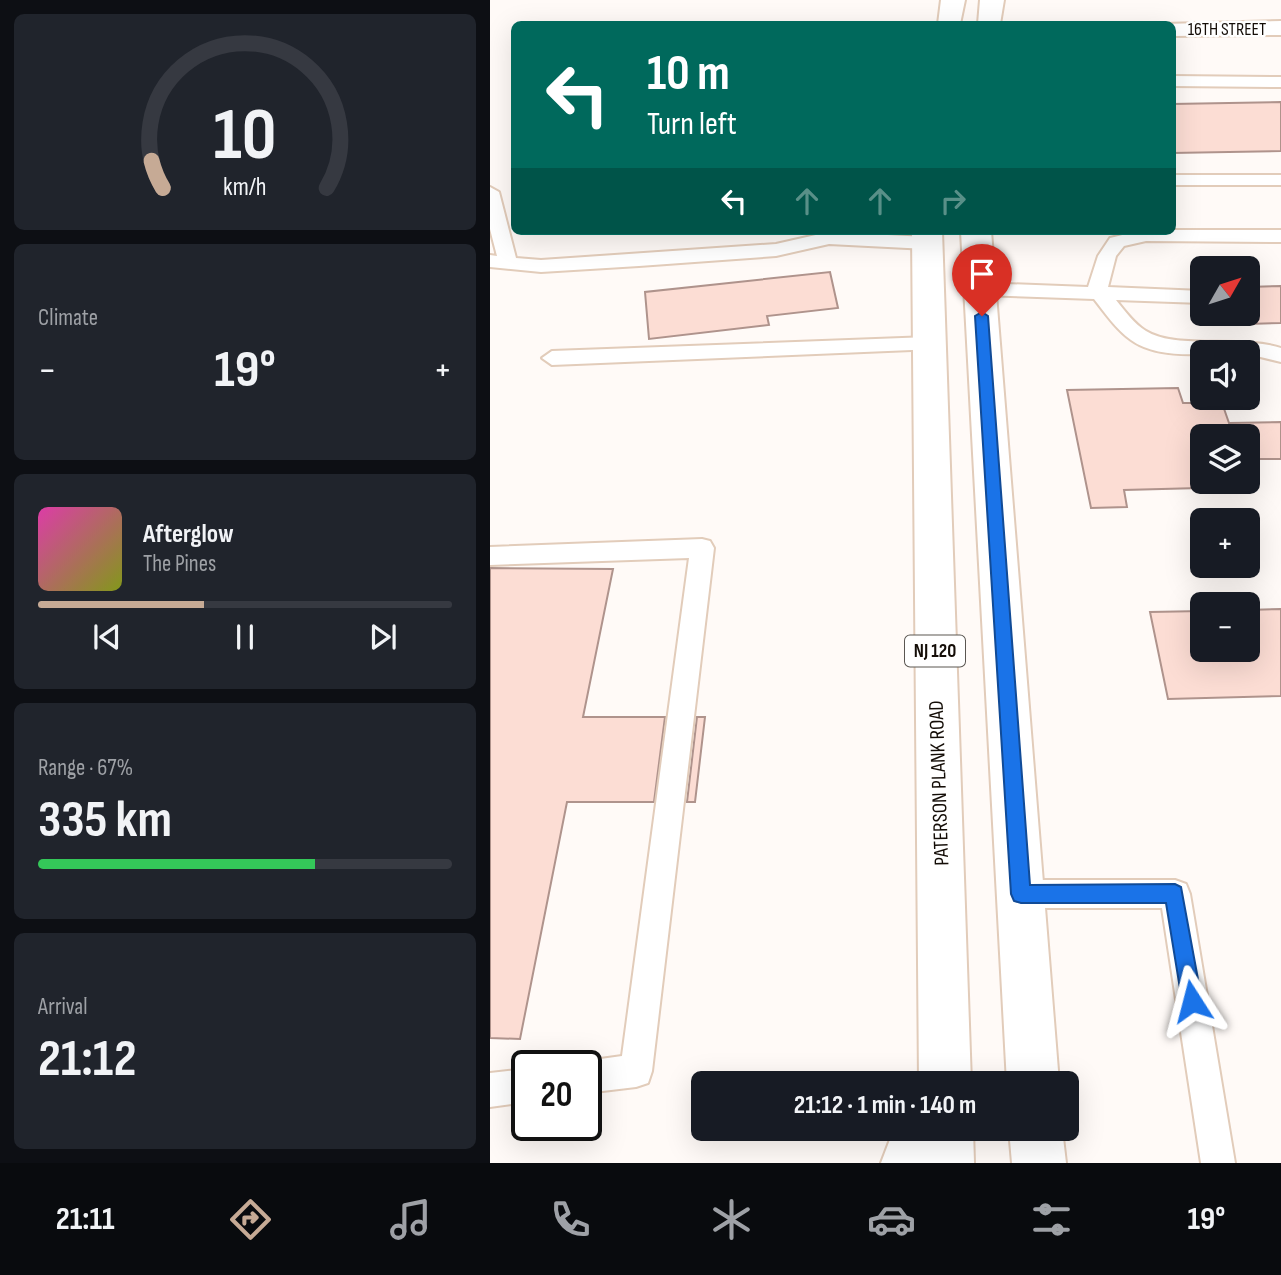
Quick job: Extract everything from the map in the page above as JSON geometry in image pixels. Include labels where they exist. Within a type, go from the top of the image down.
[{"type":"main road","points":[[950,21],[953,0]]},
{"type":"main road","points":[[989,21],[992,0]]},
{"type":"main road","name":"16TH STREET","points":[[1176,29],[1281,28]]},
{"type":"main road","points":[[976,235],[1032,1071]]},
{"type":"main road","name":"PATERSON PLANK ROAD","points":[[927,237],[943,1071]]},
{"type":"main road","points":[[908,1163],[916,1141]]},
{"type":"main road","points":[[947,1141],[947,1163]]},
{"type":"main road","points":[[1037,1141],[1039,1163]]},
{"type":"lane","points":[[1176,81],[1281,82]]},
{"type":"lane","points":[[1176,180],[1281,180]]},
{"type":"lane","points":[[490,192],[499,262],[541,266],[776,250],[830,235]]},
{"type":"lane","points":[[865,235],[927,237]]},
{"type":"lane","points":[[1097,291],[1107,256],[1117,242],[1146,235],[1281,236]]},
{"type":"lane","points":[[980,289],[1190,296]]},
{"type":"lane","points":[[1097,291],[1140,337],[1158,343],[1258,348],[1281,355]]},
{"type":"lane","points":[[552,358],[929,344]]},
{"type":"lane","points":[[490,556],[702,548],[636,1071],[602,1075]]},
{"type":"lane","points":[[1021,894],[1175,894],[1218,1163]]},
{"type":"lane","points":[[490,1090],[511,1087]]},
{"type":"building","points":[[1281,102],[1281,151],[1176,153],[1176,104]]},
{"type":"building","points":[[830,272],[838,308],[767,316],[769,325],[649,339],[645,292]]},
{"type":"building","points":[[1281,286],[1281,323],[1260,324],[1260,287]]},
{"type":"building","points":[[1178,388],[1183,403],[1190,403],[1190,410],[1224,410],[1229,423],[1281,422],[1281,459],[1260,459],[1260,424],[1190,424],[1190,488],[1124,490],[1127,507],[1091,508],[1067,390]]},
{"type":"building","points":[[490,568],[613,569],[583,717],[665,717],[654,802],[567,802],[520,1039],[490,1038]]},
{"type":"building","points":[[1281,609],[1281,696],[1168,699],[1150,612],[1190,611],[1190,662],[1260,662],[1260,610]]},
{"type":"building","points":[[697,717],[705,717],[695,802],[687,802]]},
{"type":"route","points":[[982,316],[1021,894],[1175,894],[1192,1001]]}]
